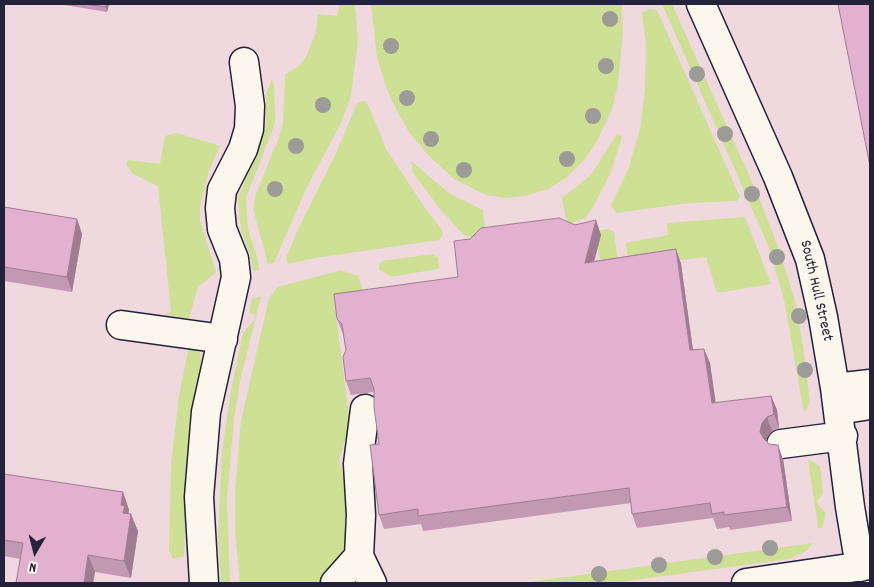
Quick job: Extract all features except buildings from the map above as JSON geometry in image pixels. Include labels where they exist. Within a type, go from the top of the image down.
[{"type":"street","name":"South Hull Street","points":[[701,4],[778,177],[807,250],[824,317],[843,436],[850,507],[865,566]]},
{"type":"street","points":[[204,583],[199,497],[206,412],[235,287],[236,271],[234,259],[223,234],[220,208],[222,190],[242,149],[249,129],[250,106],[244,62]]},
{"type":"street","points":[[121,325],[223,339]]},
{"type":"street","points":[[837,399],[870,384]]},
{"type":"street","points":[[837,399],[870,405]]},
{"type":"street","points":[[365,409],[358,464],[361,515],[359,556],[372,583]]},
{"type":"street","points":[[781,444],[843,436]]},
{"type":"street","points":[[335,583],[359,556]]},
{"type":"street","points":[[746,583],[865,566]]},
{"type":"shaded area","points":[[4,4],[870,4],[870,583],[4,583]]},
{"type":"green space","points":[[340,4],[355,4],[358,39],[351,96],[341,123],[306,189],[274,263],[268,264],[253,208],[256,194],[283,123],[285,75],[300,65],[306,57],[316,32],[318,14],[337,16]]},
{"type":"green space","points":[[371,4],[622,4],[623,32],[618,84],[612,109],[596,143],[583,161],[566,178],[548,189],[524,196],[506,198],[486,195],[454,179],[428,155],[409,132],[396,109],[386,87],[377,57]]},
{"type":"green space","points":[[662,4],[672,4],[760,200],[779,250],[795,301],[803,346],[810,403],[804,413],[784,300],[768,245]]},
{"type":"green space","points":[[649,9],[657,10],[740,197],[737,201],[689,203],[616,213],[611,205],[628,170],[640,129],[645,91],[646,43],[642,13]]},
{"type":"green space","points":[[272,79],[274,84],[275,123],[246,198],[248,229],[258,260],[259,270],[253,271],[250,254],[241,230],[238,199],[266,128],[266,94]]},
{"type":"green space","points":[[366,102],[369,107],[386,149],[442,230],[443,235],[439,240],[315,258],[288,264],[286,258],[299,227],[337,151],[357,103]]},
{"type":"green space","points":[[177,133],[220,146],[209,171],[200,207],[200,220],[216,272],[198,287],[189,319],[165,314],[171,312],[158,186],[133,174],[126,165],[128,160],[160,164],[165,136]]},
{"type":"green space","points":[[617,134],[622,137],[610,174],[592,209],[585,218],[567,225],[562,198],[591,175]]},
{"type":"green space","points":[[411,161],[450,194],[483,210],[485,229],[477,240],[464,235],[441,210],[413,173]]},
{"type":"green space","points":[[745,217],[771,284],[717,293],[706,257],[629,266],[626,243],[668,235],[667,223]]},
{"type":"green space","points":[[609,229],[614,232],[619,270],[601,263],[595,236],[569,234]]},
{"type":"green space","points":[[433,254],[438,258],[439,267],[437,269],[391,277],[379,269],[379,264],[382,261]]},
{"type":"green space","points":[[341,270],[358,276],[367,302],[335,307],[350,423],[339,460],[352,502],[346,541],[334,581],[331,583],[240,583],[235,530],[235,491],[241,421],[269,298],[278,287]]},
{"type":"green space","points":[[261,296],[240,381],[234,419],[227,498],[230,583],[221,583],[218,537],[222,452],[231,390],[243,333],[254,320],[255,315],[249,313],[252,299]]},
{"type":"green space","points":[[189,346],[194,346],[200,353],[201,362],[188,462],[184,556],[173,559],[169,551],[171,465],[179,396]]},
{"type":"green space","points":[[808,459],[820,466],[823,493],[817,501],[826,513],[822,528],[818,528]]},
{"type":"green space","points":[[813,543],[806,551],[789,559],[612,583],[522,583]]}]
